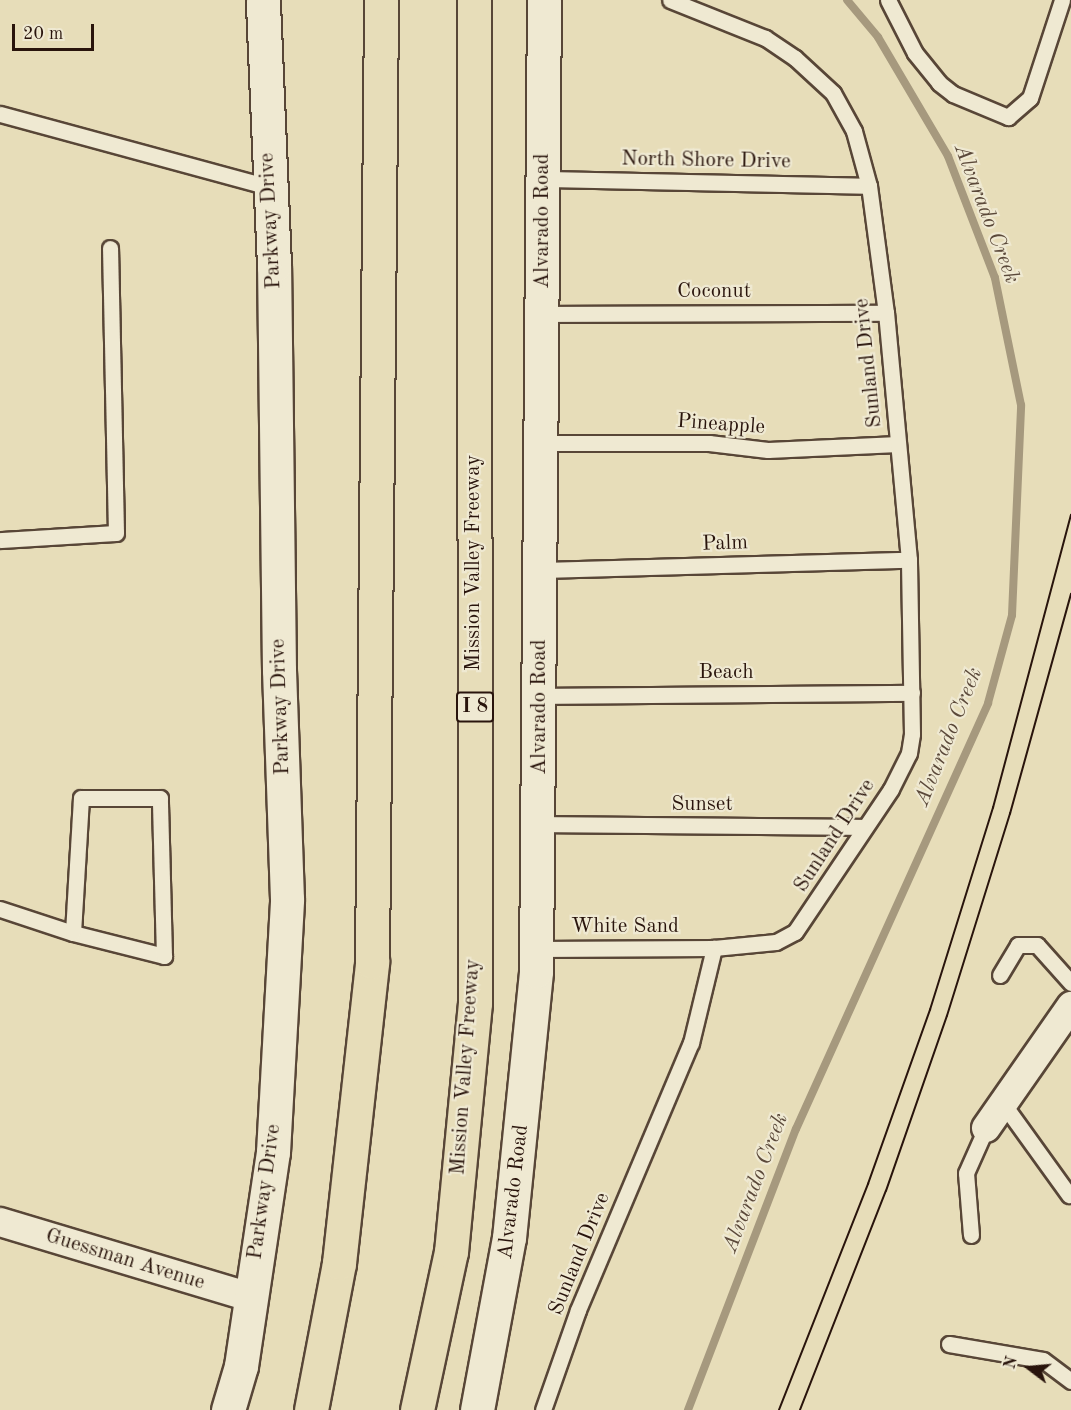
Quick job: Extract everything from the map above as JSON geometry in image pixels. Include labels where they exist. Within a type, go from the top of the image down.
[{"type":"highway","points":[[310,1410],[339,1263],[372,962],[381,0]]},
{"type":"highway","name":"Mission Valley Freeway","points":[[417,1410],[451,1252],[475,1003],[474,0]]},
{"type":"street","name":"Parkway Drive","points":[[228,1410],[241,1366],[273,1152],[287,899],[279,670],[274,266],[268,187],[262,0]]},
{"type":"street","name":"Alvarado Road","points":[[477,1410],[510,1227],[528,1079],[537,949],[544,0]]},
{"type":"street","points":[[987,1128],[1002,1102],[1071,1006]]},
{"type":"street","name":"Guessman Avenue","points":[[0,1222],[250,1297]]},
{"type":"lane","name":"Sunland Drive","points":[[543,1410],[578,1310],[691,1043],[714,948],[776,942],[795,932],[865,827],[909,753],[912,693],[909,560],[886,312],[869,186],[846,113],[816,76],[765,38],[670,0]]},
{"type":"lane","points":[[893,3],[915,53],[939,83],[953,94],[997,116],[1008,117],[1019,111],[1030,98],[1062,0]]},
{"type":"lane","points":[[0,114],[268,187]]},
{"type":"lane","name":"North Shore Drive","points":[[543,179],[869,186]]},
{"type":"lane","points":[[0,540],[116,533],[110,248]]},
{"type":"lane","name":"Coconut","points":[[542,314],[886,312]]},
{"type":"lane","name":"Pineapple","points":[[542,443],[709,443],[768,450],[898,444]]},
{"type":"lane","name":"Palm","points":[[541,570],[909,560]]},
{"type":"lane","name":"Beach","points":[[539,696],[912,693]]},
{"type":"lane","points":[[0,909],[73,933],[164,956],[160,798],[81,798],[73,933]]},
{"type":"lane","name":"Sunset","points":[[539,824],[865,827]]},
{"type":"lane","points":[[1000,975],[1018,945],[1037,945],[1071,983]]},
{"type":"lane","name":"White Sand","points":[[537,949],[714,948]]},
{"type":"lane","points":[[1002,1102],[1069,1195]]},
{"type":"lane","points":[[971,1235],[966,1173],[987,1128]]},
{"type":"lane","points":[[949,1344],[1043,1360],[1071,1381]]},
{"type":"waterway","name":"Alvarado Creek","points":[[688,1410],[796,1129],[988,703],[1012,615],[1021,405],[995,278],[948,156],[878,37],[847,0]]},
{"type":"tram line","points":[[779,1410],[868,1184],[930,1010],[993,808],[1071,515]]},
{"type":"tram line","points":[[800,1410],[886,1191],[947,1016],[1010,814],[1071,594]]}]
